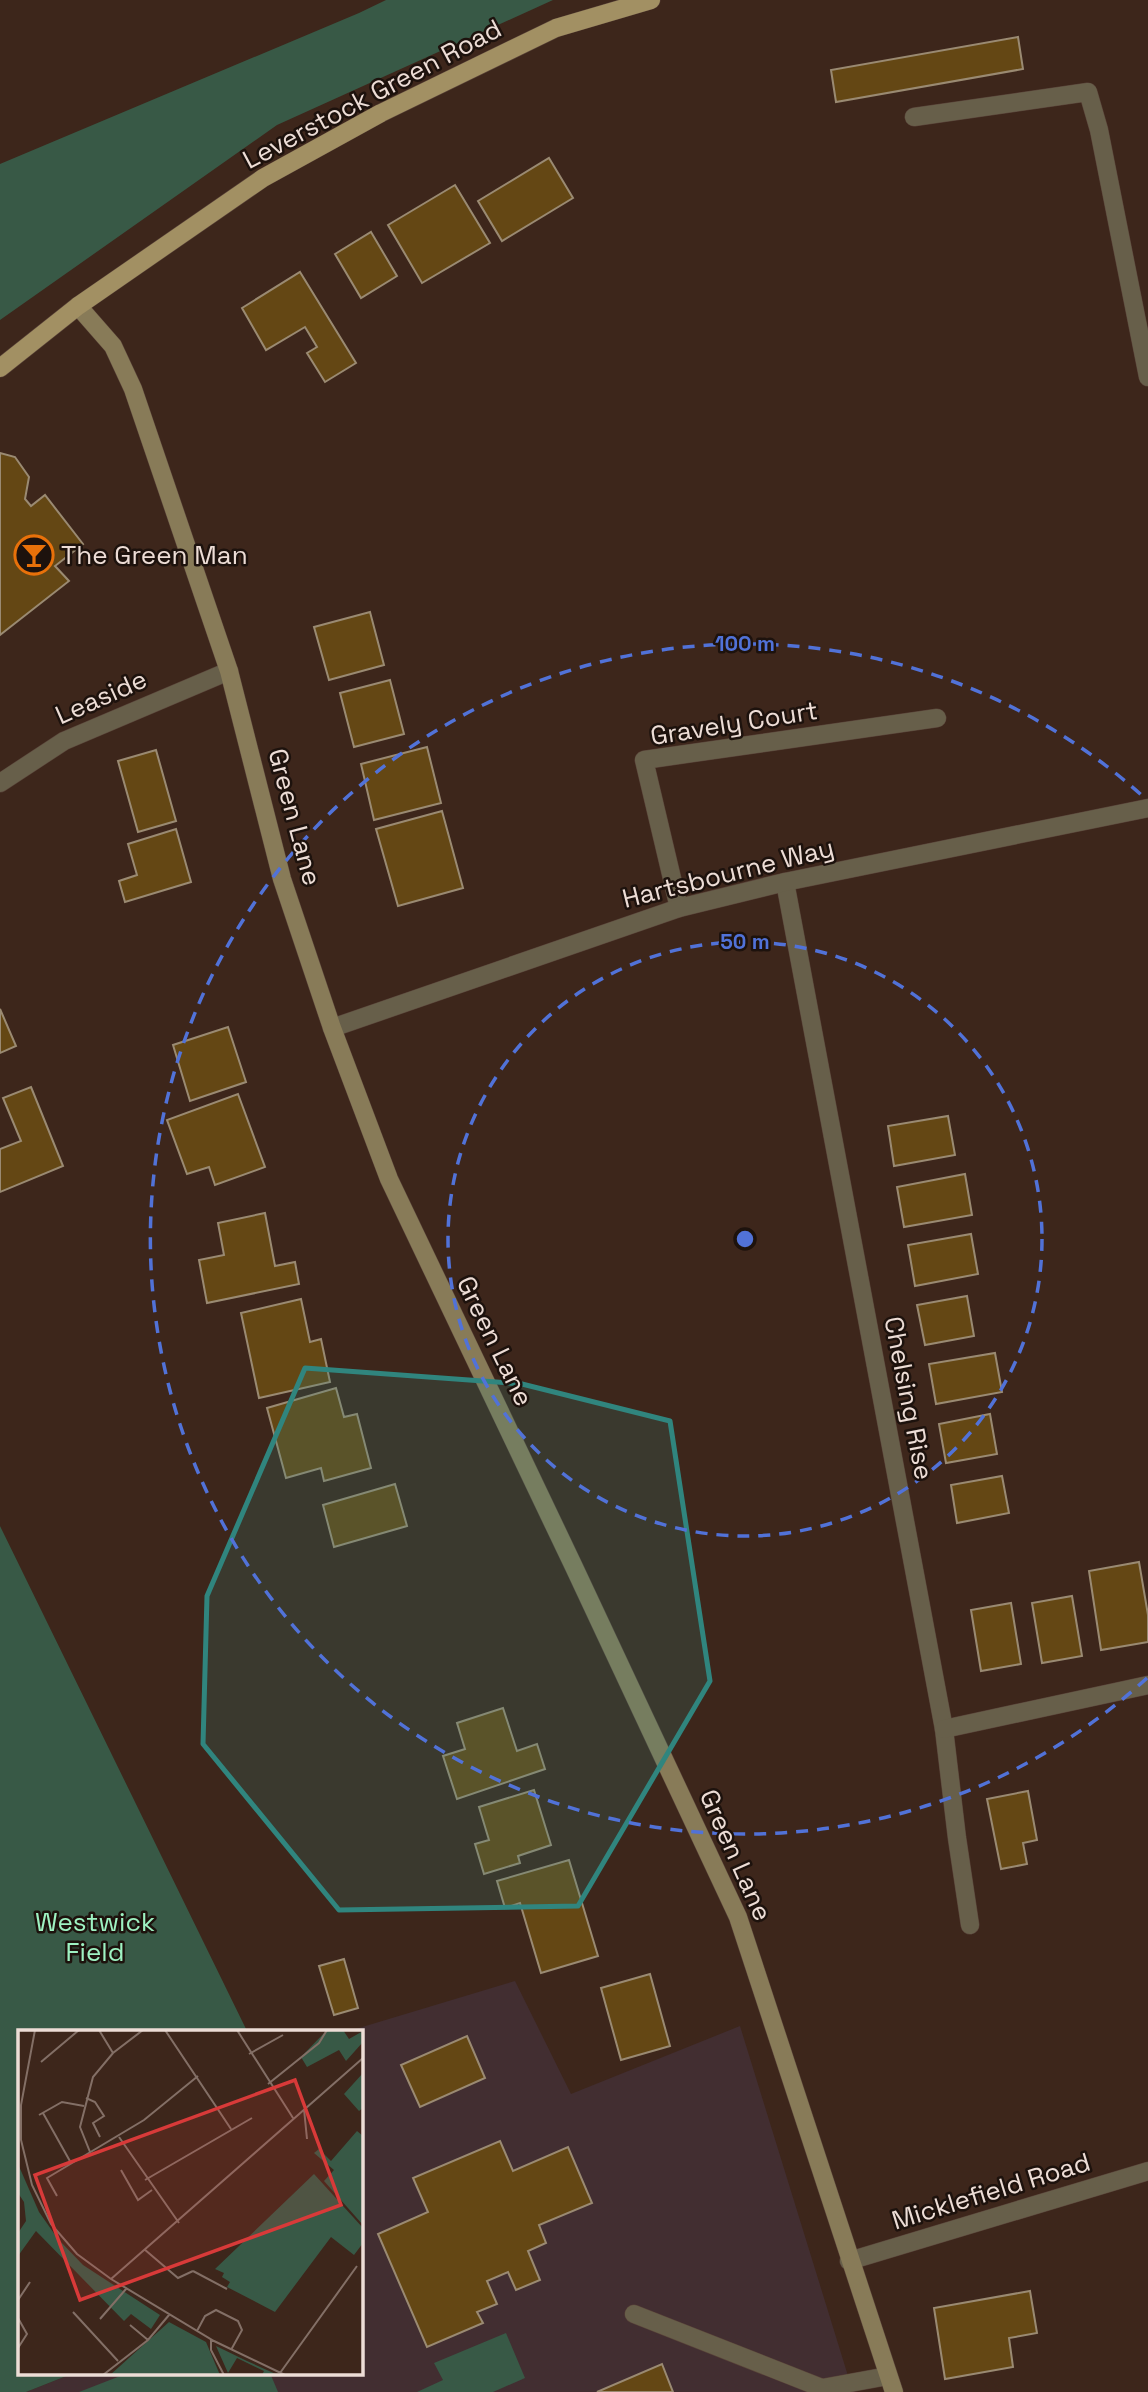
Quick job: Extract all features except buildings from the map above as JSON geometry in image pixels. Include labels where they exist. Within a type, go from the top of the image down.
[{"type":"main road","name":"Leverstock Green Road","points":[[0,368],[78,306],[263,178],[381,113],[556,27],[651,0]]},
{"type":"street","points":[[914,117],[1088,92],[1143,325],[1148,377]]},
{"type":"street","name":"Green Lane","points":[[78,306],[113,346],[133,389],[229,671],[282,879],[332,1028],[389,1180],[738,1917],[891,2384]]},
{"type":"street","name":"Leaside","points":[[0,783],[64,741],[229,671]]},
{"type":"street","name":"Gravely Court","points":[[679,908],[644,760],[937,718]]},
{"type":"street","name":"Hartsbourne Way","points":[[332,1028],[679,908],[785,882],[1148,808]]},
{"type":"street","name":"Chelsing Rise","points":[[785,882],[944,1729],[970,1925]]},
{"type":"street","points":[[944,1729],[1148,1685]]},
{"type":"street","name":"Micklefield Road","points":[[849,2261],[1148,2171]]},
{"type":"street","points":[[634,2314],[822,2390],[891,2384]]},
{"type":"highlighted area","points":[[305,1368],[522,1384],[670,1421],[710,1681],[578,1906],[339,1910],[203,1744],[207,1596]]},
{"type":"shaded area","points":[[515,1981],[571,2094],[740,2026],[853,2392],[26,2392],[71,2374],[362,2374],[362,2030],[352,2030]]},
{"type":"green space","points":[[386,0],[553,0],[277,125],[0,320],[0,164]]},
{"type":"green space","name":"Westwick Field","points":[[0,1526],[247,2030],[18,2030],[18,2374],[71,2374],[26,2392],[0,2392]]},
{"type":"green space","points":[[506,2333],[525,2378],[493,2392],[417,2392],[443,2380],[434,2363]]},
{"type":"green space","points":[[125,2374],[270,2374],[278,2392],[79,2392]]},
{"type":"place","name":"The Green Man","points":[[34,555]]}]
